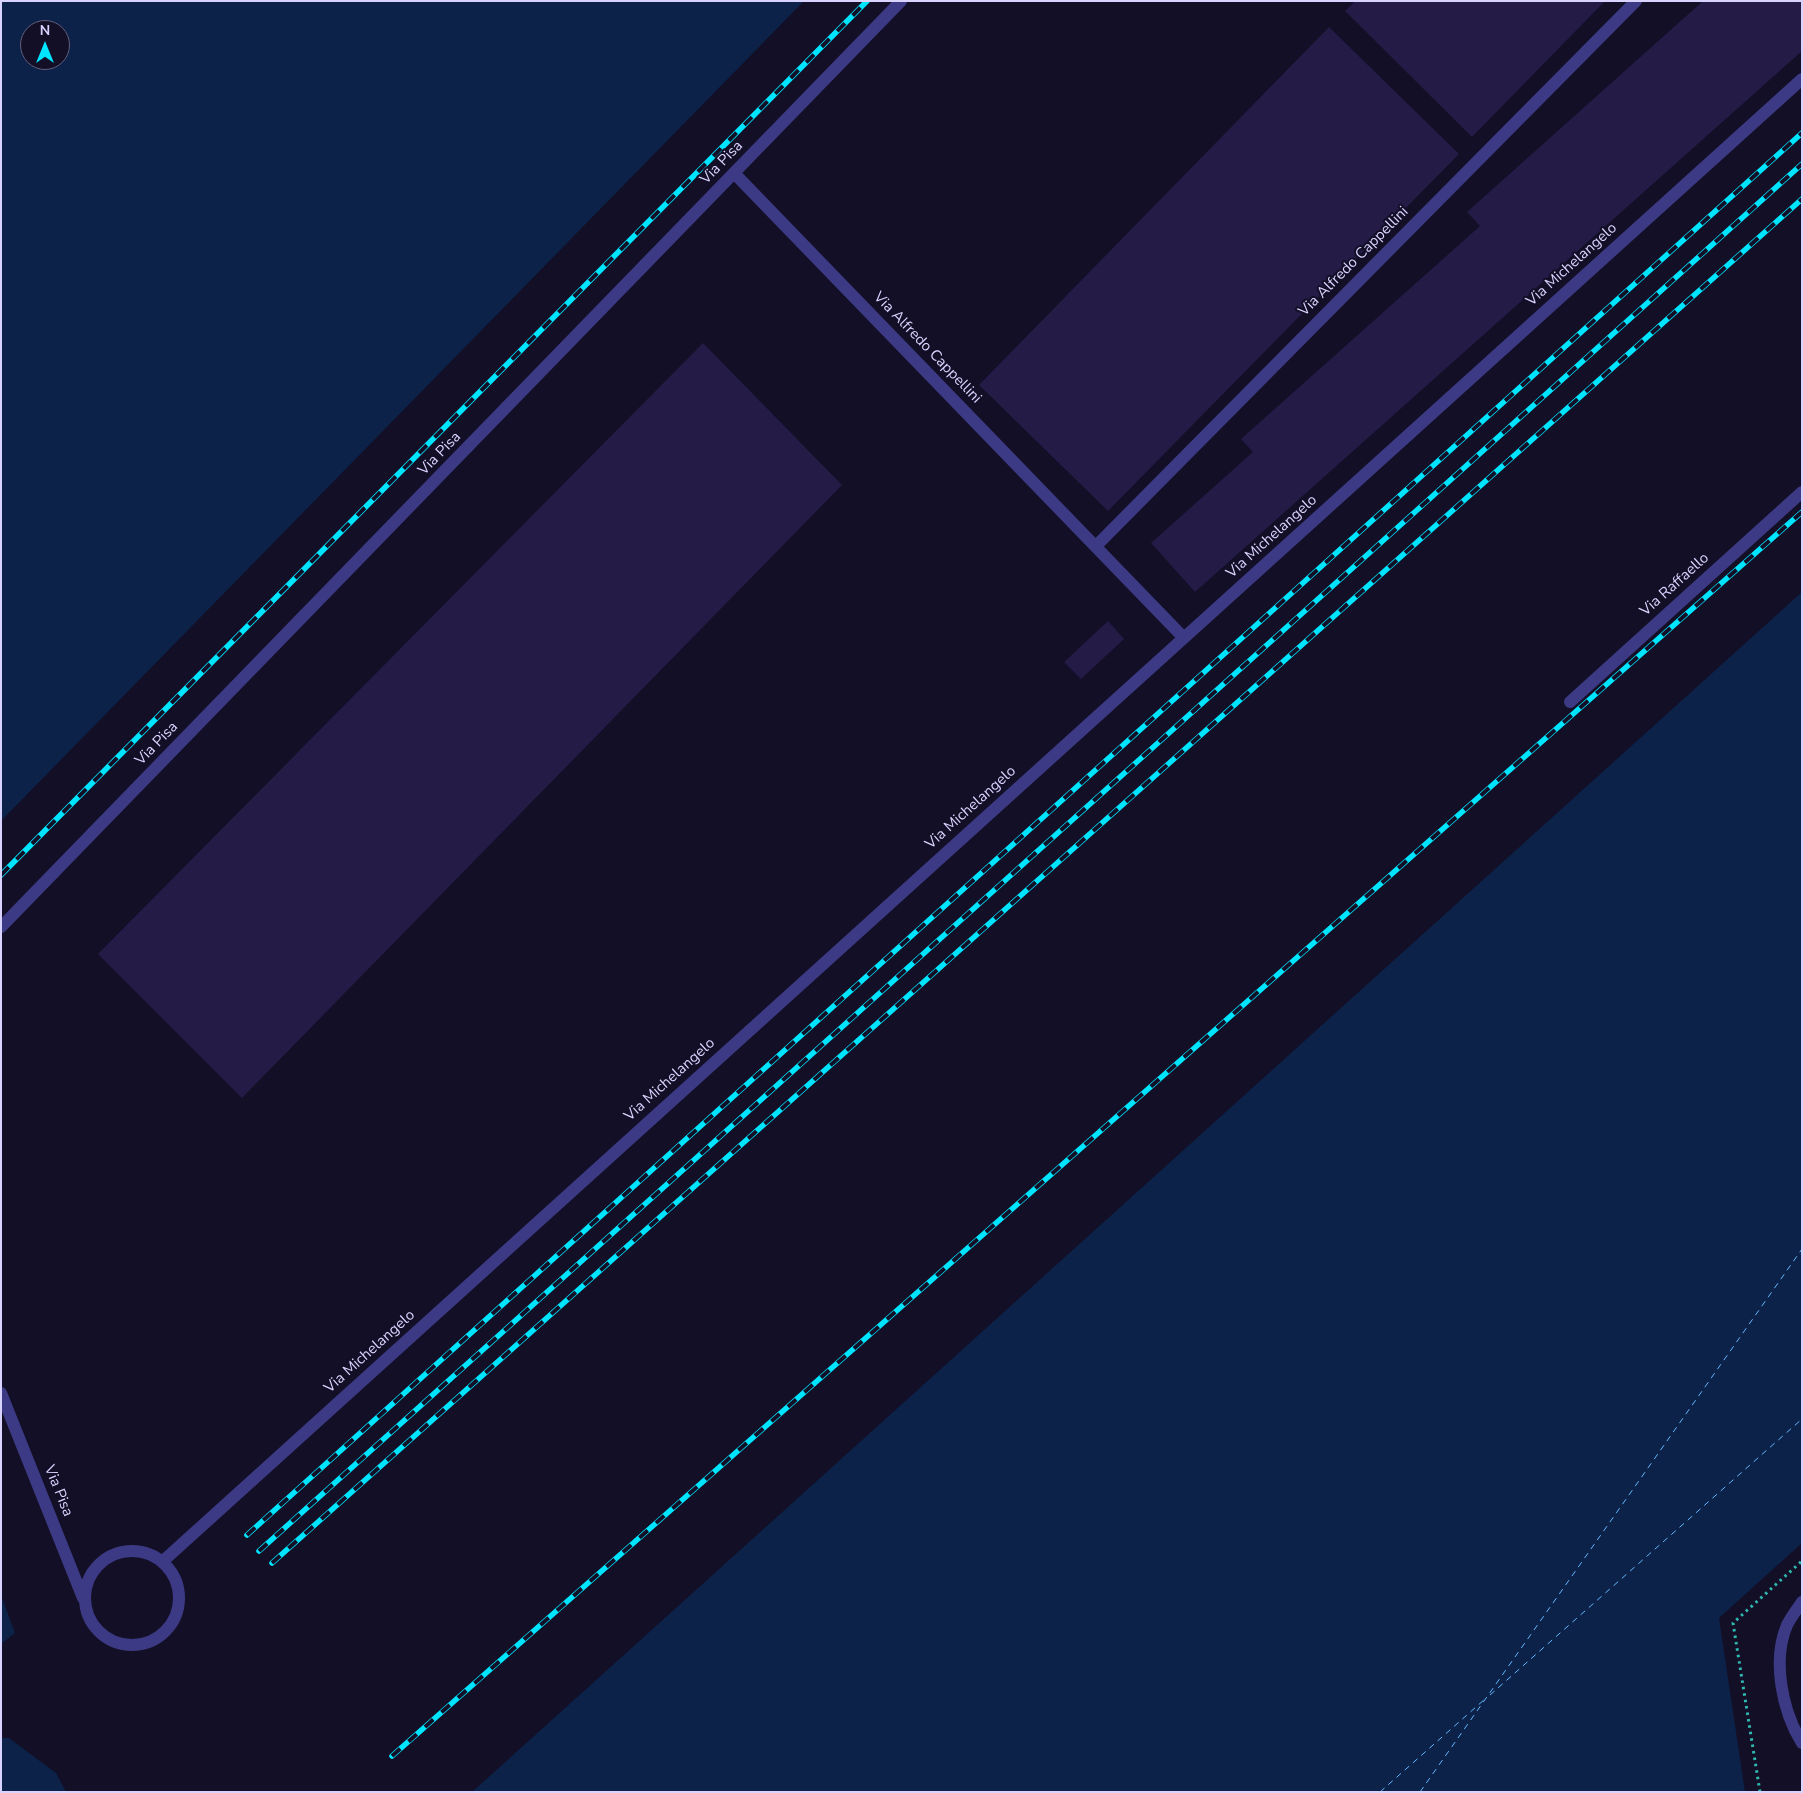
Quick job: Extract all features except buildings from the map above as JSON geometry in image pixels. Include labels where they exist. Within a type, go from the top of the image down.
[{"type":"lane","name":"Via Pisa","points":[[1,927],[901,1]]},
{"type":"lane","name":"Via Alfredo Cappellini","points":[[1096,546],[1636,1]]},
{"type":"lane","name":"Via Michelangelo","points":[[162,1562],[1802,79]]},
{"type":"lane","name":"Via Alfredo Cappellini","points":[[734,173],[1184,638]]},
{"type":"lane","name":"Via Raffaello","points":[[1570,702],[1802,492]]},
{"type":"lane","name":"Via Pisa","points":[[1,1393],[84,1600]]},
{"type":"lane","points":[[125,1551],[148,1553],[162,1562],[171,1572],[178,1587],[179,1603],[169,1627],[157,1638],[131,1646],[114,1642],[94,1626],[88,1616],[84,1600],[86,1584],[94,1569],[110,1556],[125,1551]]},
{"type":"lane","points":[[1802,1602],[1787,1625],[1778,1667],[1784,1698],[1795,1733],[1802,1743]]},
{"type":"water","points":[[1,1],[804,1],[1,821]]},
{"type":"water","points":[[1802,592],[1802,1543],[1719,1618],[1745,1792],[472,1792]]},
{"type":"water","points":[[1,1595],[15,1633],[1,1644]]},
{"type":"water","points":[[1,1738],[9,1738],[56,1773],[66,1792],[1,1792]]},
{"type":"ferry route","points":[[1420,1792],[1802,1249]]},
{"type":"ferry route","points":[[1490,1695],[1802,1419]]},
{"type":"ferry route","points":[[1380,1792],[1485,1699]]},
{"type":"railway","points":[[1,875],[867,1]]},
{"type":"railway","points":[[247,1535],[1802,133]]},
{"type":"railway","points":[[259,1551],[1802,164]]},
{"type":"railway","points":[[272,1563],[1802,199]]},
{"type":"railway","points":[[392,1756],[1802,512]]}]
